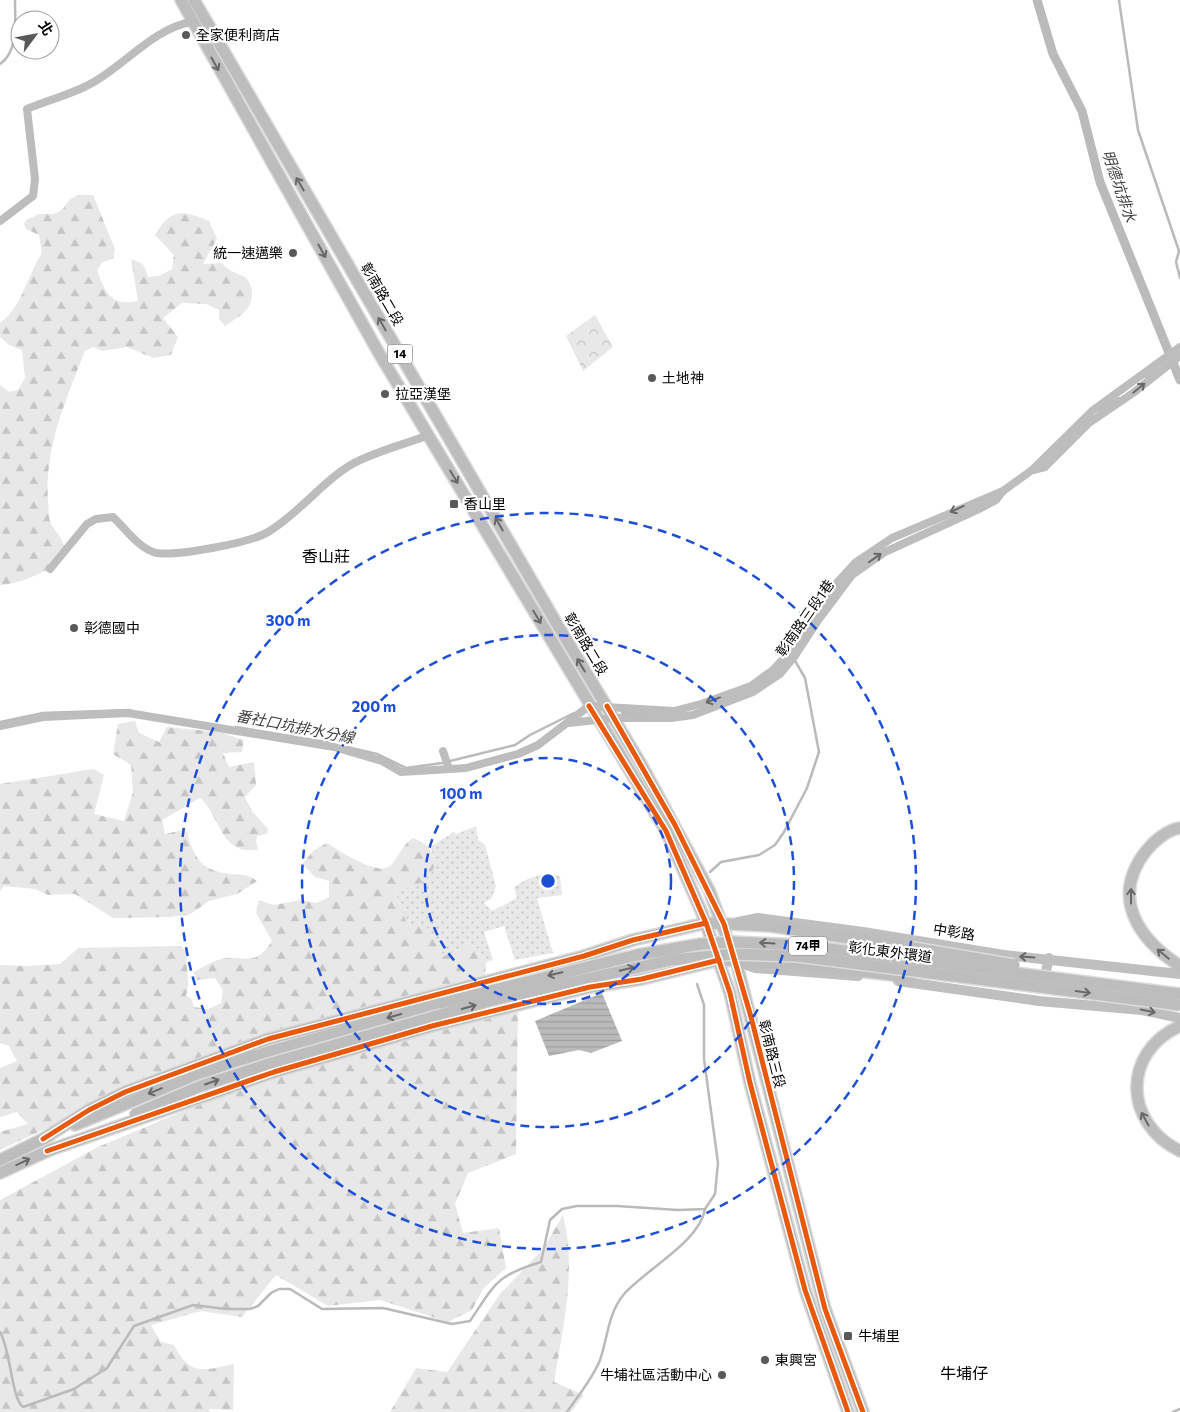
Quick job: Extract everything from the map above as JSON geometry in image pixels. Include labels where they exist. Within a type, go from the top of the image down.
[{"type":"main road","name":"彰南路二段","points":[[181,0],[191,22],[380,355],[589,706]]},
{"type":"main road","name":"彰南路二段","points":[[194,0],[272,137],[607,706]]},
{"type":"main road","points":[[191,22],[206,24]]},
{"type":"main road","points":[[260,144],[272,137]]},
{"type":"main road","points":[[429,435],[444,429]]},
{"type":"main road","name":"14","points":[[589,706],[598,721]]},
{"type":"main road","name":"14","points":[[607,706],[614,718]]},
{"type":"main road","name":"彰南路三段","points":[[614,718],[676,824],[710,890],[724,924],[736,960],[825,1309],[863,1412]]},
{"type":"main road","name":"彰南路三段","points":[[598,721],[666,831],[706,923],[730,993],[750,1083],[806,1290],[848,1412]]},
{"type":"main road","points":[[1177,829],[1159,838],[1138,861],[1130,891],[1131,910],[1147,940],[1180,966]]},
{"type":"main road","points":[[706,923],[800,930],[1017,965],[1066,984]]},
{"type":"main road","name":"74甲","points":[[43,1139],[88,1110],[124,1092],[268,1039],[596,953],[633,940],[706,923]]},
{"type":"main road","name":"彰化東外環道","points":[[0,1160],[43,1139],[196,1075],[278,1048],[490,989],[668,948],[733,942],[782,944],[1066,984],[1180,1005]]},
{"type":"main road","name":"彰化東外環道","points":[[0,1174],[47,1151],[201,1086],[291,1057],[493,1000],[671,960],[734,954],[797,956],[1180,994]]},
{"type":"main road","points":[[719,960],[797,964],[1009,989],[1066,984]]},
{"type":"main road","name":"74甲","points":[[47,1151],[274,1072],[432,1026],[604,984],[642,979],[719,960]]},
{"type":"main road","points":[[1180,1026],[1157,1039],[1142,1064],[1136,1083],[1137,1101],[1155,1135],[1180,1151]]},
{"type":"street","points":[[0,221],[33,196],[35,179],[27,109],[92,83],[149,41],[178,24],[191,22]]},
{"type":"street","name":"彰南路三段1巷","points":[[589,706],[674,710],[701,704],[751,686],[773,670],[786,656],[843,574],[892,538],[1003,491],[1032,470],[1092,411],[1179,352]]},
{"type":"street","points":[[50,569],[87,524],[96,519],[113,517],[144,546],[156,553],[192,551],[228,544],[267,533],[297,511],[332,478],[355,462],[429,435]]},
{"type":"street","name":"彰南路三段1巷","points":[[569,723],[614,718],[671,718],[693,715],[753,692],[780,674],[852,575],[885,552],[996,500],[1003,491]]},
{"type":"street","points":[[0,726],[43,717],[128,713],[334,747],[382,761],[401,772],[466,768],[518,754],[538,745],[589,706]]},
{"type":"street","points":[[443,751],[449,769]]},
{"type":"street","name":"中彰路","points":[[724,924],[758,918],[863,932],[1004,955],[1049,958],[1180,974]]},
{"type":"street","points":[[1001,994],[1004,955]]},
{"type":"street","points":[[1039,1001],[1049,958]]},
{"type":"street","points":[[736,960],[755,968],[871,977],[1001,994],[1039,1001],[1142,1010],[1180,1018]]},
{"type":"green space","points":[[79,195],[93,195],[115,249],[113,259],[103,262],[97,270],[106,291],[115,300],[121,302],[138,301],[131,259],[143,264],[148,277],[159,276],[172,269],[174,255],[155,235],[166,220],[172,216],[184,213],[209,221],[217,239],[203,264],[222,263],[230,270],[245,277],[251,287],[252,298],[245,312],[225,326],[219,319],[219,310],[206,304],[182,303],[163,318],[178,337],[171,355],[153,358],[127,347],[102,351],[93,347],[85,351],[64,406],[49,463],[49,516],[52,525],[63,542],[64,551],[61,558],[47,570],[26,579],[0,585],[0,385],[9,392],[18,390],[25,378],[22,350],[9,345],[0,337],[0,323],[14,308],[42,253],[39,235],[26,229],[24,224],[26,220],[39,214],[54,214],[62,210],[70,199]]},
{"type":"green space","points":[[595,315],[613,347],[583,371],[566,336]]},
{"type":"green space","points":[[135,721],[139,733],[159,742],[167,727],[219,732],[244,740],[242,752],[223,753],[229,767],[254,762],[256,785],[245,797],[252,811],[268,829],[267,834],[257,836],[258,850],[242,850],[232,844],[200,798],[162,820],[165,834],[183,830],[187,832],[196,856],[206,867],[221,872],[248,876],[257,881],[237,894],[209,901],[189,915],[170,917],[113,918],[75,894],[48,895],[35,889],[4,886],[0,891],[0,784],[93,769],[104,775],[94,814],[124,821],[133,792],[131,765],[113,754],[118,724]]},
{"type":"green space","points":[[476,826],[478,840],[485,845],[496,886],[492,898],[484,903],[492,911],[517,898],[514,887],[525,881],[542,875],[560,876],[562,895],[537,898],[553,953],[515,960],[504,926],[484,932],[493,960],[486,962],[479,949],[470,946],[444,956],[426,927],[408,927],[396,894],[399,889],[413,886],[434,857],[430,847],[454,832],[456,834]]},
{"type":"green space","points":[[413,838],[426,845],[430,850],[433,856],[434,868],[425,880],[419,884],[399,889],[396,893],[408,927],[426,927],[444,956],[470,946],[479,949],[486,962],[485,975],[357,1010],[73,1116],[0,1150],[0,1132],[28,1124],[17,1112],[0,1117],[0,1068],[17,1061],[9,1046],[0,1043],[0,965],[60,964],[78,948],[181,946],[187,953],[188,984],[186,996],[191,998],[194,1007],[208,1009],[221,1003],[223,990],[215,978],[197,980],[193,972],[222,959],[254,958],[266,950],[272,941],[256,913],[259,900],[274,905],[301,900],[316,903],[329,897],[329,881],[315,877],[302,864],[314,850],[327,843],[368,866],[385,868],[391,865],[406,844]]},
{"type":"green space","points":[[518,1012],[516,1154],[468,1173],[455,1204],[463,1233],[499,1228],[506,1268],[483,1289],[472,1310],[448,1322],[380,1300],[328,1306],[276,1275],[242,1317],[201,1311],[151,1325],[161,1342],[174,1345],[180,1355],[192,1367],[206,1369],[234,1364],[233,1410],[209,1409],[210,1412],[0,1412],[0,1200],[98,1147],[231,1091],[452,1022]]},
{"type":"green space","points":[[563,1215],[569,1257],[569,1278],[554,1382],[584,1395],[571,1412],[390,1412],[416,1368],[447,1372],[500,1294],[543,1249]]},
{"type":"shaded area","points":[[602,993],[622,1041],[591,1053],[579,1050],[549,1056],[535,1021]]},
{"type":"waterway","points":[[0,64],[6,58],[13,44],[15,35],[15,0]]},
{"type":"waterway","name":"明德坑排水","points":[[1037,0],[1053,54],[1082,111],[1100,182],[1180,380]]},
{"type":"waterway","points":[[1119,0],[1138,130],[1179,251],[1176,262],[1180,278]]},
{"type":"waterway","name":"番社口坑排水分線","points":[[1146,378],[1156,369]]},
{"type":"waterway","name":"番社口坑排水分線","points":[[1098,411],[1119,398]]},
{"type":"waterway","name":"番社口坑排水分線","points":[[855,568],[868,558]]},
{"type":"waterway","points":[[710,872],[721,862],[759,855],[775,845],[807,788],[819,752],[805,678],[794,659]]},
{"type":"waterway","name":"番社口坑排水分線","points":[[0,722],[43,713],[130,710]]},
{"type":"waterway","name":"番社口坑排水分線","points":[[347,747],[377,754],[406,768],[442,763],[515,745],[530,735],[574,713]]},
{"type":"waterway","name":"番社口坑排水分線","points":[[622,713],[654,714]]},
{"type":"waterway","name":"番社口坑排水分線","points":[[236,727],[332,743]]},
{"type":"waterway","points":[[0,1332],[7,1350],[16,1394],[23,1407],[74,1389],[107,1368],[134,1326],[193,1305],[226,1309],[250,1309],[258,1306],[271,1293],[279,1289],[290,1289],[322,1309],[383,1308],[452,1324],[470,1321],[498,1282],[514,1272],[541,1262],[550,1220],[562,1209],[577,1206],[617,1206],[678,1210],[705,1209],[715,1194],[718,1163],[704,1059],[704,1005],[697,984]]},
{"type":"waterway","points":[[567,1412],[597,1367],[609,1325],[619,1300],[683,1243],[701,1221],[705,1209]]},
{"type":"waterway","points":[[1173,1412],[1180,1409]]},
{"type":"cycle path","points":[[589,706],[666,831],[706,923],[730,993],[750,1083],[805,1290],[848,1412]]},
{"type":"cycle path","points":[[607,706],[675,825],[724,924],[751,1017],[825,1309],[863,1412]]},
{"type":"cycle path","points":[[43,1139],[89,1110],[125,1092],[268,1039],[584,956],[633,940],[706,923]]},
{"type":"cycle path","points":[[47,1151],[274,1072],[432,1026],[590,987],[642,979],[719,960]]},
{"type":"place","name":"全家便利商店","points":[[186,35]]},
{"type":"place","name":"統一速邁樂","points":[[293,253]]},
{"type":"place","name":"土地神","points":[[652,378]]},
{"type":"place","name":"拉亞漢堡","points":[[385,394]]},
{"type":"place","name":"香山里","points":[[454,504]]},
{"type":"place","name":"彰德國中","points":[[74,628]]},
{"type":"place","name":"牛埔里","points":[[848,1336]]},
{"type":"place","name":"東興宮","points":[[765,1360]]},
{"type":"place","name":"牛埔社區活動中心","points":[[722,1375]]},
{"type":"district","name":"香山莊","points":[[326,556]]},
{"type":"district","name":"牛埔仔","points":[[964,1373]]}]
